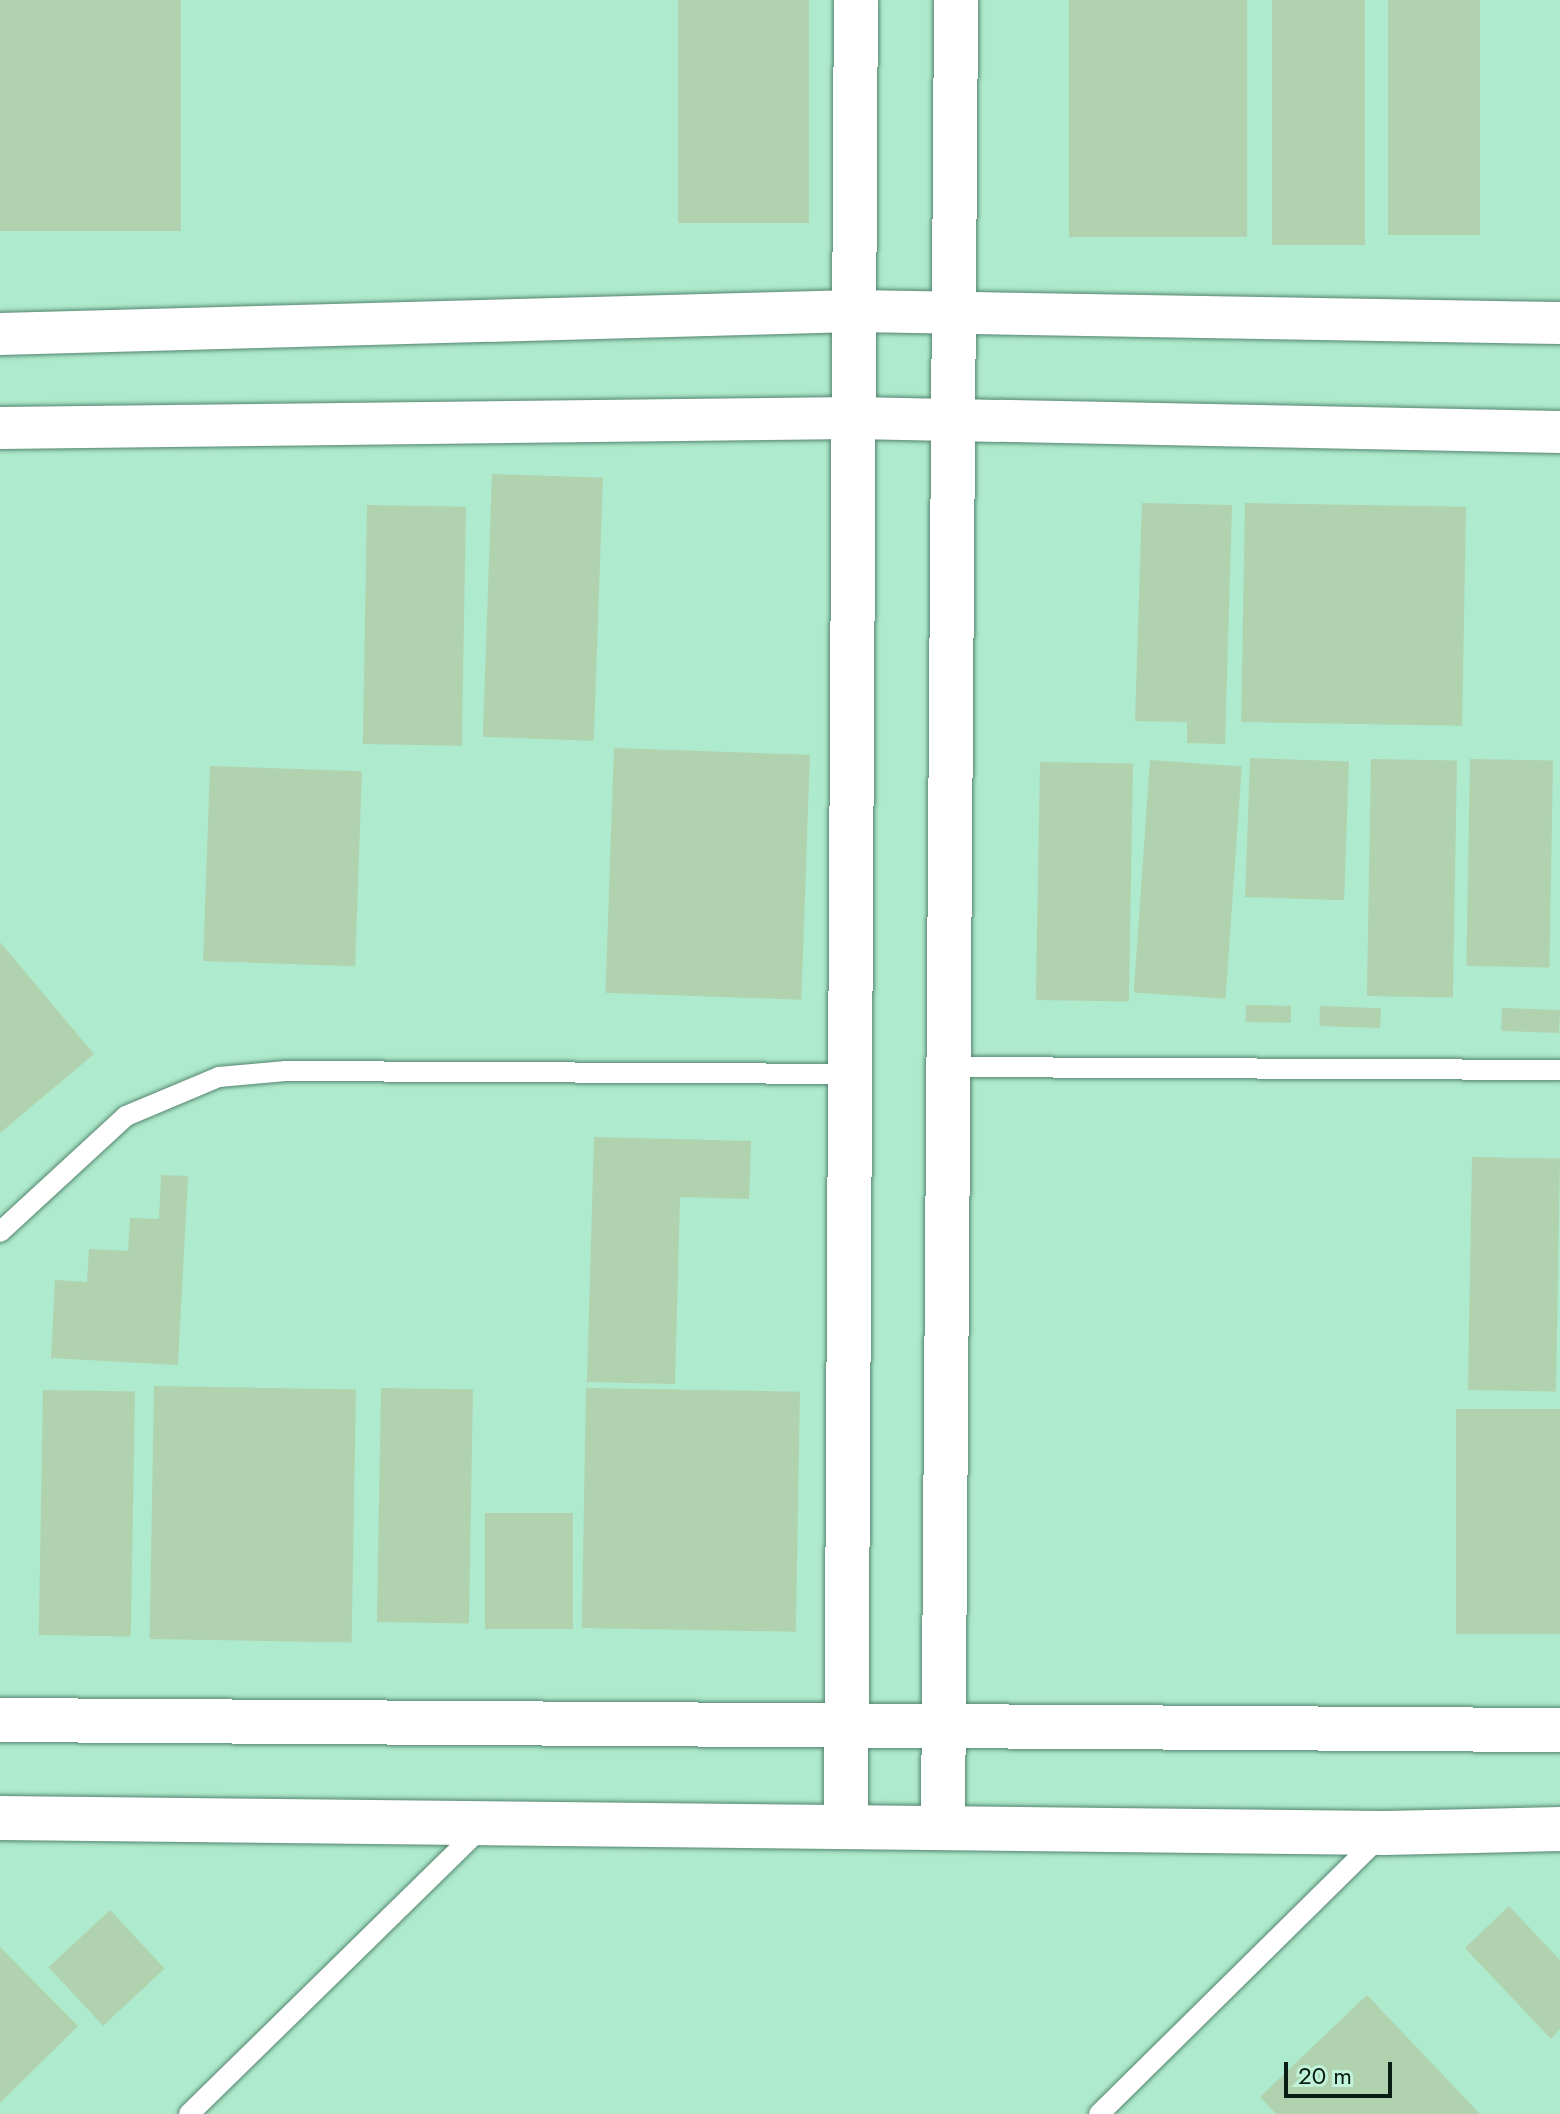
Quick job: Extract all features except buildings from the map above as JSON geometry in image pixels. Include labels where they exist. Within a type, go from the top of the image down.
[{"type":"street","points":[[846,1827],[856,0]]},
{"type":"street","points":[[943,1828],[956,0]]},
{"type":"street","points":[[0,334],[855,311],[1560,323]]},
{"type":"street","points":[[0,428],[854,418],[1560,432]]},
{"type":"street","points":[[0,1720],[1560,1730]]},
{"type":"street","points":[[0,1818],[1384,1833],[1560,1829]]},
{"type":"lane","points":[[948,1067],[1560,1070]]},
{"type":"lane","points":[[0,1232],[126,1116],[219,1077],[286,1071],[850,1074]]},
{"type":"lane","points":[[189,2114],[486,1823]]},
{"type":"lane","points":[[1099,2114],[1384,1833]]},
{"type":"shaded area","points":[[0,0],[1560,0],[1560,2114],[0,2114]]}]
